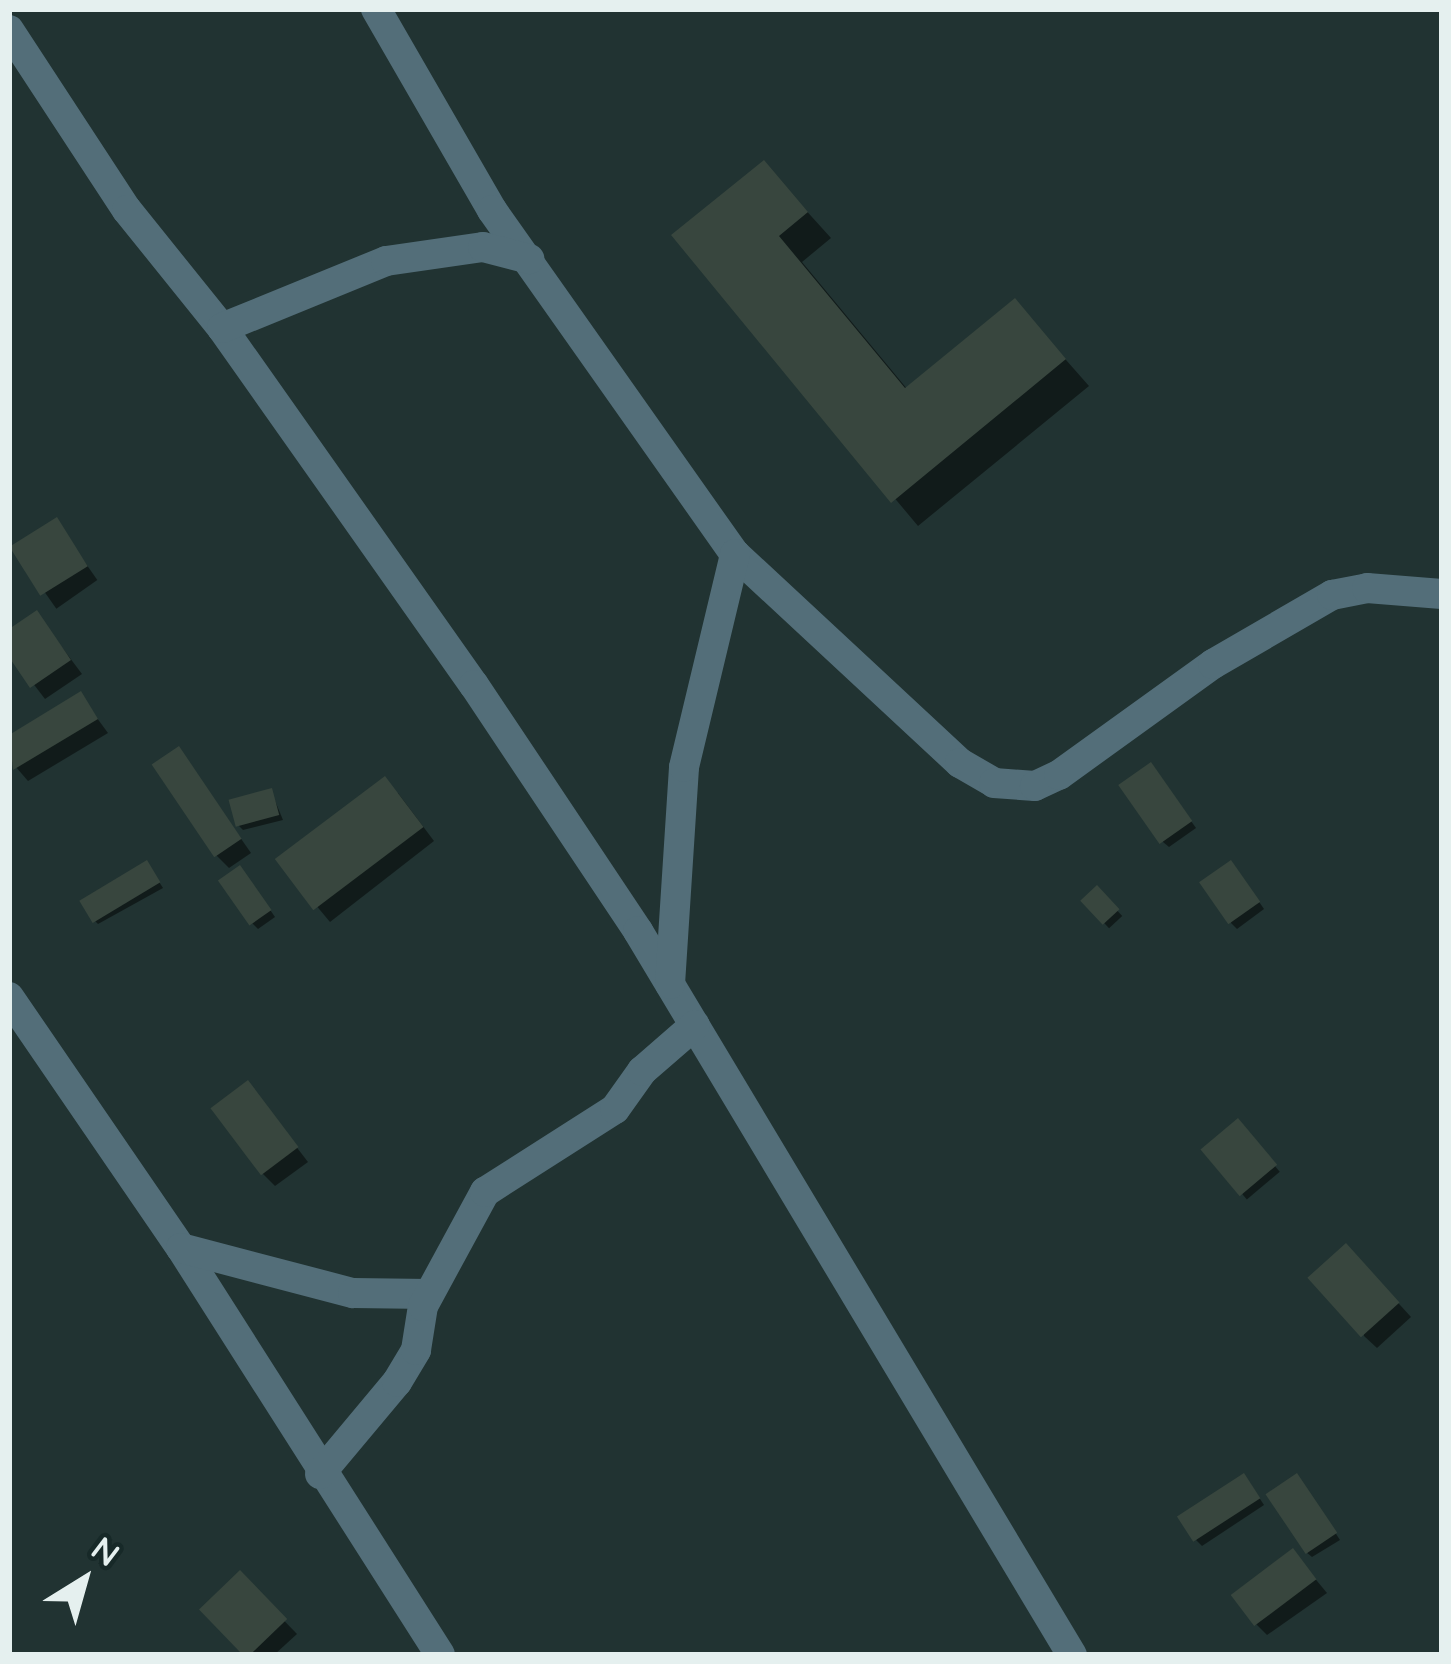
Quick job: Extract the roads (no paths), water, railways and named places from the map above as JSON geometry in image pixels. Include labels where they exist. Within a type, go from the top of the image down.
[{"type":"street","points":[[376,9],[529,259],[735,554],[960,763],[1012,787],[1036,786],[1084,761],[1300,609],[1367,588],[1442,594]]},
{"type":"street","points":[[9,30],[128,211],[222,328],[474,685],[670,984],[1072,1655]]},
{"type":"street","points":[[222,328],[386,261],[483,247],[529,259]]},
{"type":"street","points":[[670,984],[684,766],[735,554]]},
{"type":"street","points":[[9,997],[182,1248],[320,1474],[440,1655]]},
{"type":"street","points":[[320,1474],[397,1382],[416,1351],[429,1294],[485,1192],[615,1109],[642,1071],[695,1025]]},
{"type":"street","points":[[182,1248],[353,1293],[429,1294]]}]
